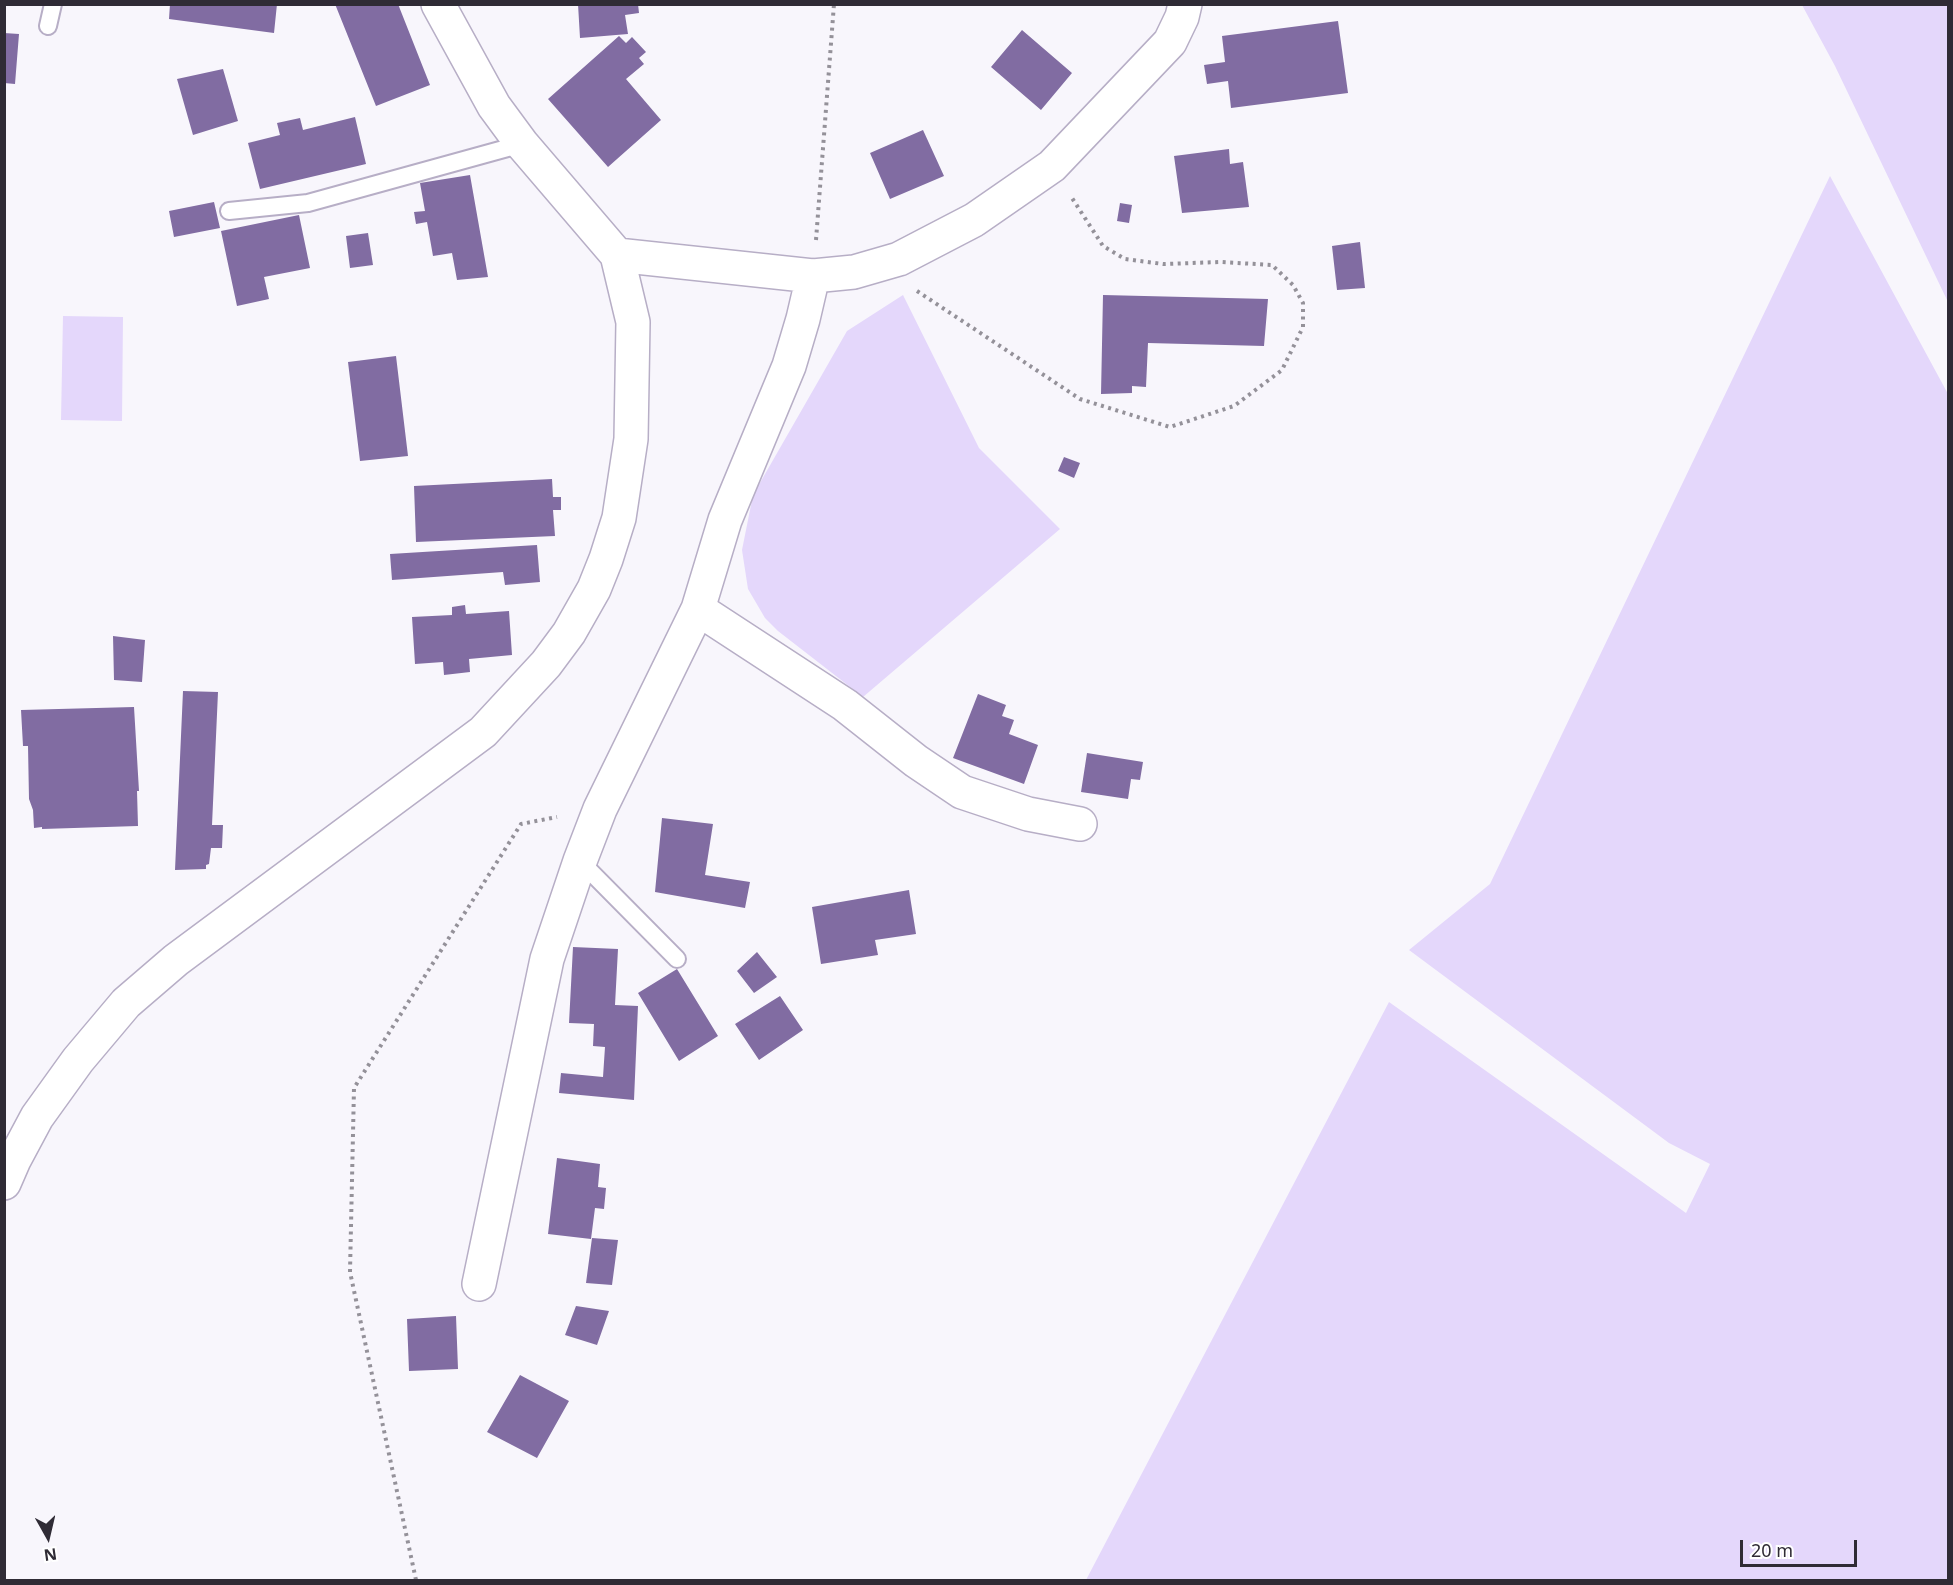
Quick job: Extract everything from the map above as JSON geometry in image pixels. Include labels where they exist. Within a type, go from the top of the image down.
[{"type":"street","points":[[4,1183],[37,1117],[78,1060],[126,1003],[176,960],[483,732],[546,664],[569,633],[594,589],[613,539],[619,518],[631,439],[633,322],[616,255],[522,144],[494,106],[438,4]]},
{"type":"street","points":[[616,255],[813,276],[854,272],[899,259],[974,220],[1052,166],[1170,42],[1182,17],[1185,4]]},
{"type":"street","points":[[479,1284],[547,959],[600,808],[698,609],[725,520],[789,366],[813,276]]},
{"type":"street","points":[[698,609],[844,705],[916,761],[962,792],[1028,814],[1080,824]]},
{"type":"lane","points":[[48,26],[53,4]]},
{"type":"lane","points":[[229,211],[308,203],[522,144]]},
{"type":"lane","points":[[580,861],[677,959]]},
{"type":"path","points":[[813,276],[834,4]]},
{"type":"path","points":[[899,259],[916,290],[1080,399],[1170,427],[1234,406],[1282,370],[1303,327],[1303,303],[1293,285],[1272,265],[1221,262],[1163,264],[1125,259],[1102,246],[1052,166]]},
{"type":"path","points":[[416,1581],[350,1272],[354,1088],[521,824],[600,808]]},
{"type":"shaded area","points":[[1802,5],[1948,5],[1948,302],[1835,66]]},
{"type":"shaded area","points":[[1830,176],[1948,394],[1948,1580],[1086,1580],[1389,1002],[1686,1213],[1710,1164],[1669,1143],[1409,950],[1490,884]]},
{"type":"shaded area","points":[[903,295],[979,448],[1060,529],[863,697],[778,631],[765,618],[748,589],[742,550],[753,495],[847,331]]},
{"type":"shaded area","points":[[63,316],[123,317],[122,421],[61,420]]},
{"type":"building","points":[[170,4],[277,4],[274,33],[169,19]]},
{"type":"building","points":[[335,4],[398,4],[430,85],[376,106]]},
{"type":"building","points":[[578,4],[638,4],[639,13],[625,15],[628,34],[580,38]]},
{"type":"building","points":[[1338,21],[1348,93],[1231,108],[1228,81],[1207,84],[1204,65],[1225,62],[1222,36]]},
{"type":"building","points":[[1022,30],[1072,73],[1041,110],[991,67]]},
{"type":"building","points":[[4,33],[19,34],[15,84],[4,83]]},
{"type":"building","points":[[619,36],[626,43],[632,37],[646,52],[639,58],[644,64],[626,79],[661,120],[608,167],[548,99]]},
{"type":"building","points":[[223,69],[238,121],[193,135],[177,79]]},
{"type":"building","points":[[355,117],[366,164],[260,189],[248,143],[280,135],[277,123],[300,118],[303,130]]},
{"type":"building","points":[[923,130],[944,176],[890,199],[870,153]]},
{"type":"building","points":[[1229,149],[1230,164],[1243,162],[1249,207],[1182,213],[1174,156]]},
{"type":"building","points":[[470,175],[488,277],[457,280],[452,253],[433,256],[427,222],[416,224],[414,212],[425,211],[420,183]]},
{"type":"building","points":[[214,202],[220,228],[174,237],[169,211]]},
{"type":"building","points":[[1120,203],[1132,205],[1129,223],[1117,221]]},
{"type":"building","points":[[299,215],[310,268],[264,277],[269,299],[237,306],[221,231]]},
{"type":"building","points":[[368,233],[373,265],[350,268],[346,236]]},
{"type":"building","points":[[1360,242],[1365,288],[1337,290],[1332,246]]},
{"type":"building","points":[[1103,295],[1268,299],[1264,346],[1148,343],[1146,387],[1132,386],[1132,393],[1101,394]]},
{"type":"building","points":[[396,356],[408,456],[360,461],[348,362]]},
{"type":"building","points":[[1064,457],[1080,463],[1074,478],[1058,471]]},
{"type":"building","points":[[552,479],[553,497],[561,497],[561,510],[553,510],[555,536],[416,542],[414,486]]},
{"type":"building","points":[[537,545],[540,582],[505,585],[503,572],[392,580],[390,554]]},
{"type":"building","points":[[465,605],[466,614],[509,611],[512,655],[469,659],[470,672],[444,675],[443,662],[415,664],[412,617],[452,615],[452,607]]},
{"type":"building","points":[[113,636],[145,640],[142,682],[114,680]]},
{"type":"building","points":[[183,691],[218,692],[212,825],[223,825],[222,848],[211,848],[206,869],[175,870]]},
{"type":"building","points":[[978,694],[1006,705],[1002,716],[1014,720],[1009,734],[1038,745],[1024,784],[953,758]]},
{"type":"building","points":[[134,707],[139,791],[137,791],[138,826],[34,828],[33,810],[29,799],[28,746],[23,746],[21,710]]},
{"type":"building","points":[[1087,753],[1143,762],[1140,780],[1131,779],[1128,799],[1081,792]]},
{"type":"building","points":[[662,818],[713,824],[705,875],[750,882],[745,908],[655,892]]},
{"type":"building","points":[[909,890],[916,934],[875,940],[878,955],[821,964],[812,907]]},
{"type":"building","points":[[573,947],[618,949],[615,1005],[638,1006],[634,1100],[559,1093],[561,1073],[603,1077],[605,1047],[593,1046],[594,1024],[569,1023]]},
{"type":"building","points":[[757,952],[777,977],[754,993],[737,971]]},
{"type":"building","points":[[677,969],[718,1036],[679,1061],[638,993]]},
{"type":"building","points":[[780,996],[803,1030],[759,1060],[735,1024]]},
{"type":"building","points":[[557,1158],[600,1164],[598,1187],[606,1188],[604,1209],[595,1208],[591,1239],[548,1234]]},
{"type":"building","points":[[592,1238],[618,1240],[612,1285],[586,1283]]},
{"type":"building","points":[[576,1306],[609,1311],[597,1345],[565,1335]]},
{"type":"building","points":[[456,1316],[458,1369],[409,1371],[407,1319]]},
{"type":"building","points":[[520,1375],[569,1401],[537,1458],[487,1432]]}]
